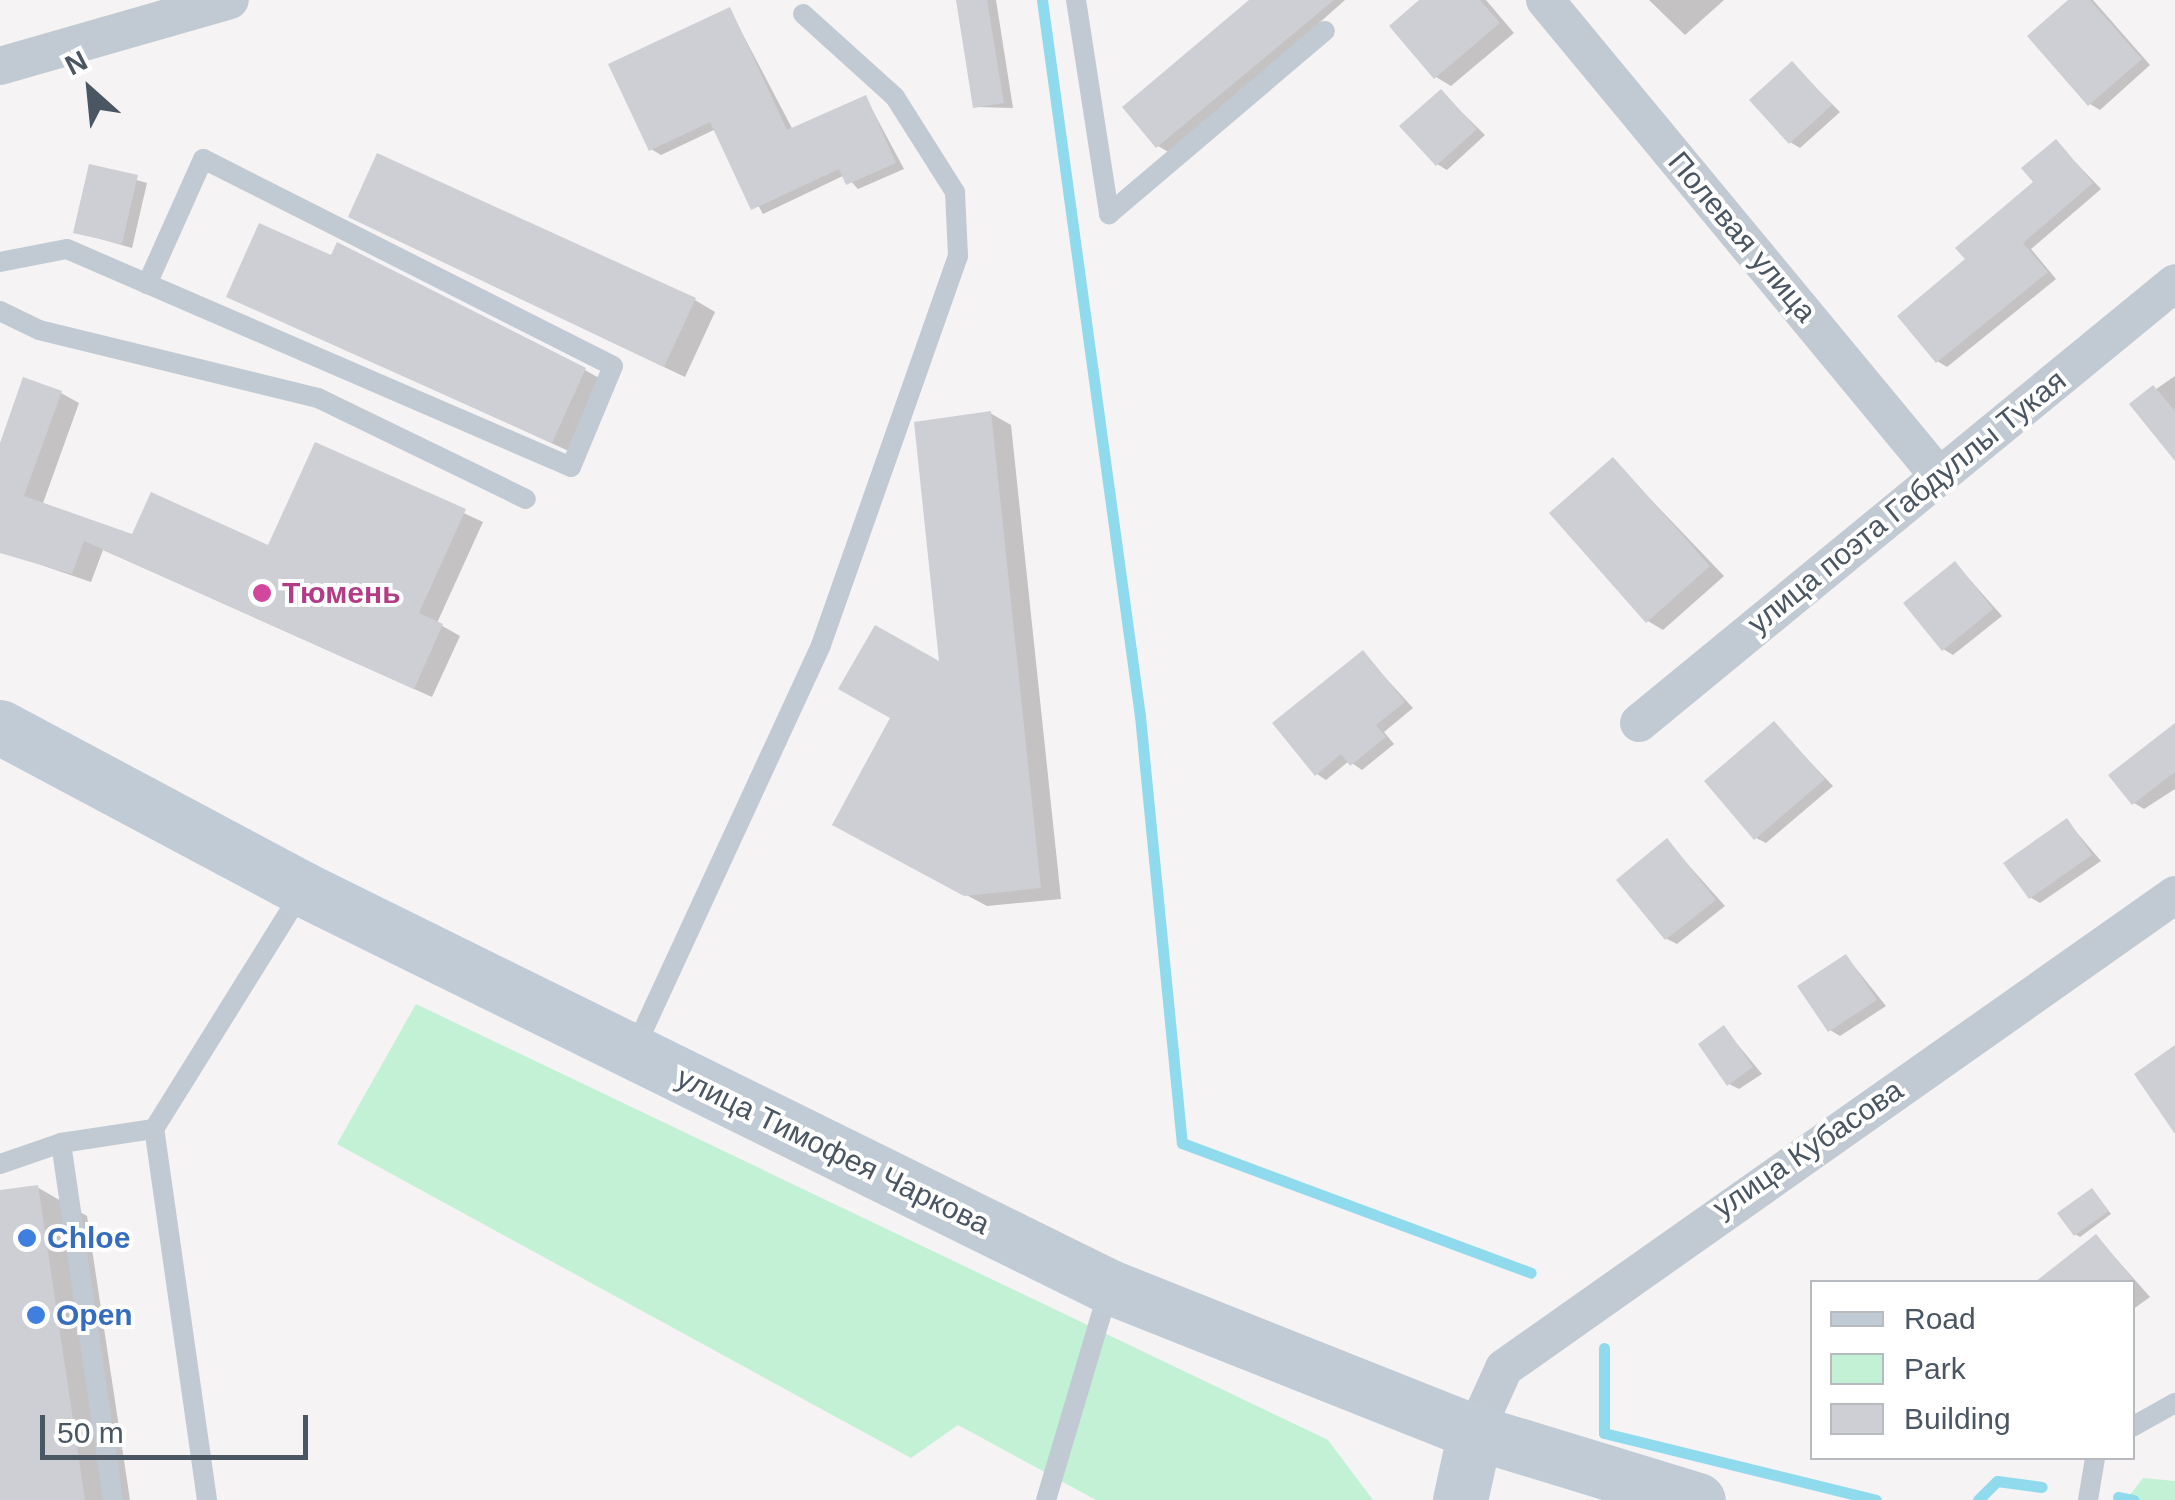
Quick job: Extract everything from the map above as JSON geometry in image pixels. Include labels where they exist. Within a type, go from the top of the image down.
[{"type":"main road","name":"улица Тимофея Чаркова","points":[[0,726],[303,889],[1110,1288],[1475,1432],[1698,1500]]},
{"type":"main road","points":[[1460,1500],[1475,1432]]},
{"type":"street","points":[[0,66],[230,0]]},
{"type":"street","name":"Полевая улица","points":[[1545,0],[1938,475]]},
{"type":"street","name":"улица поэта Габдуллы Тукая","points":[[1639,722],[2175,283]]},
{"type":"street","name":"улица Кубасова","points":[[1475,1432],[1504,1368],[2175,895]]},
{"type":"lane","points":[[1076,0],[1109,214],[1325,31]]},
{"type":"lane","points":[[633,1052],[821,645],[958,256],[955,192],[895,97],[804,14]]},
{"type":"lane","points":[[0,262],[67,249],[146,284],[572,467],[613,366],[203,159],[146,284]]},
{"type":"lane","points":[[0,311],[39,330],[318,398],[526,499]]},
{"type":"lane","points":[[208,1500],[154,1130],[303,889]]},
{"type":"lane","points":[[0,1164],[61,1143],[154,1130]]},
{"type":"lane","points":[[61,1143],[113,1500]]},
{"type":"lane","points":[[1046,1500],[1110,1288]]},
{"type":"lane","points":[[2135,1425],[2175,1403]]},
{"type":"lane","points":[[2088,1500],[2095,1460]]},
{"type":"green space","points":[[416,1004],[1328,1440],[1373,1500],[1096,1500],[958,1425],[911,1458],[337,1144]]},
{"type":"green space","points":[[2143,1478],[2175,1481],[2175,1500],[2126,1500]]},
{"type":"building","points":[[956,0],[987,0],[1004,103],[973,108]]},
{"type":"building","points":[[1249,0],[1334,0],[1156,148],[1122,107]]},
{"type":"building","points":[[1419,0],[1480,0],[1500,23],[1434,79],[1389,26]]},
{"type":"building","points":[[2068,0],[2090,0],[2142,59],[2088,106],[2027,36]]},
{"type":"building","points":[[730,7],[787,130],[866,95],[896,163],[846,185],[839,169],[751,210],[710,122],[649,151],[608,64]]},
{"type":"building","points":[[1792,61],[1832,105],[1789,144],[1749,100]]},
{"type":"building","points":[[1441,89],[1477,129],[1436,166],[1399,126]]},
{"type":"building","points":[[2056,139],[2093,183],[2023,243],[2048,272],[1936,363],[1897,316],[1965,259],[1955,248],[2033,182],[2021,168]]},
{"type":"building","points":[[377,153],[696,298],[664,367],[348,217]]},
{"type":"building","points":[[89,164],[138,175],[122,244],[73,233]]},
{"type":"building","points":[[259,223],[331,255],[337,242],[586,368],[552,443],[226,297]]},
{"type":"building","points":[[23,377],[62,391],[24,496],[132,534],[151,492],[268,545],[315,442],[466,509],[419,613],[443,624],[414,689],[84,541],[72,574],[0,553],[0,443]]},
{"type":"building","points":[[2153,385],[2175,411],[2175,461],[2129,404]]},
{"type":"building","points":[[991,411],[1041,888],[964,896],[832,825],[890,718],[838,689],[875,625],[939,661],[914,422]]},
{"type":"building","points":[[1613,457],[1710,566],[1646,623],[1549,513]]},
{"type":"building","points":[[1955,561],[1993,609],[1942,651],[1903,603]]},
{"type":"building","points":[[1363,650],[1405,702],[1376,725],[1386,737],[1350,766],[1341,754],[1315,776],[1272,723]]},
{"type":"building","points":[[1774,721],[1825,779],[1754,840],[1704,781]]},
{"type":"building","points":[[2175,723],[2175,772],[2132,805],[2108,775]]},
{"type":"building","points":[[2067,818],[2092,855],[2029,899],[2003,863]]},
{"type":"building","points":[[1667,838],[1716,900],[1665,940],[1616,880]]},
{"type":"building","points":[[1846,954],[1877,1000],[1828,1032],[1797,986]]},
{"type":"building","points":[[1724,1025],[1753,1067],[1727,1086],[1698,1044]]},
{"type":"building","points":[[2175,1045],[2175,1134],[2134,1074]]},
{"type":"building","points":[[38,1185],[85,1500],[0,1500],[0,1190]]},
{"type":"building","points":[[2092,1188],[2109,1211],[2074,1236],[2057,1213]]},
{"type":"building","points":[[2096,1234],[2133,1280],[2038,1280]]},
{"type":"waterway","points":[[1042,0],[1140,716],[1182,1143],[1531,1273]]},
{"type":"waterway","points":[[1604,1348],[1604,1433],[1876,1500]]},
{"type":"waterway","points":[[1978,1500],[1997,1481],[2042,1487]]},
{"type":"waterway","points":[[2118,1497],[2134,1500]]},
{"type":"place","name":"Тюмень","points":[[262,593]]},
{"type":"place","name":"Chloe","points":[[27,1238]]},
{"type":"place","name":"Open","points":[[36,1315]]}]
